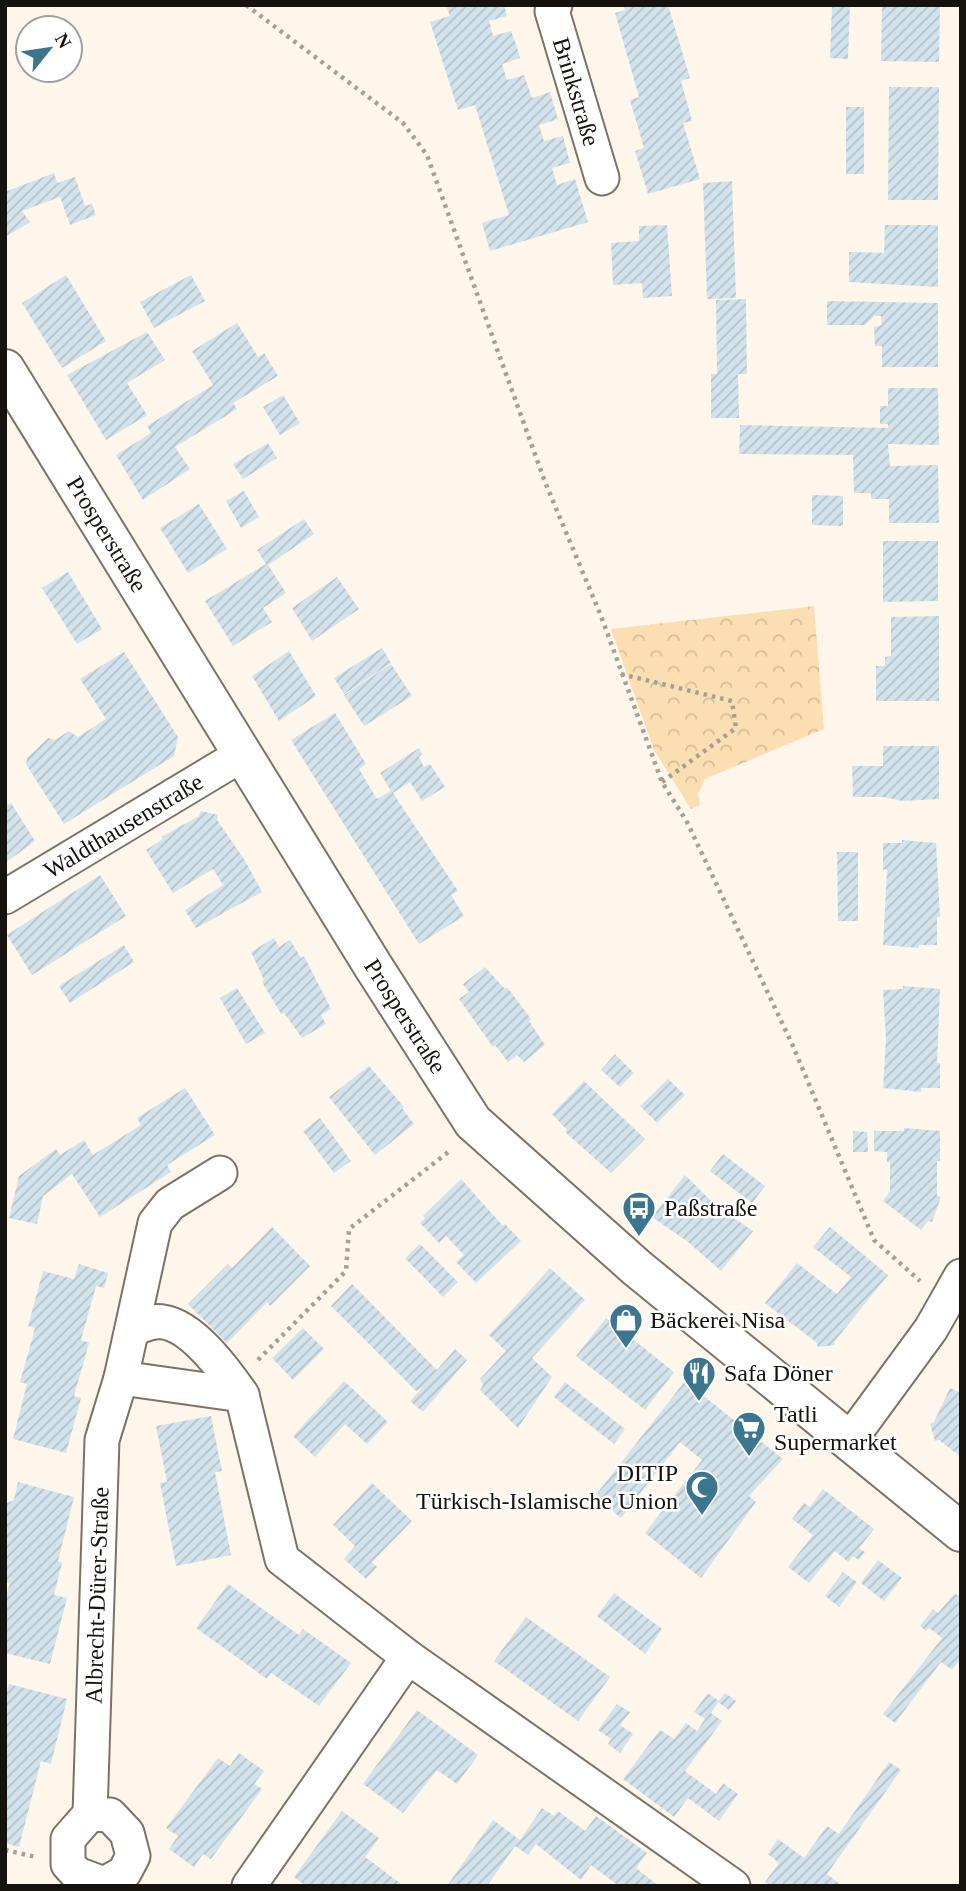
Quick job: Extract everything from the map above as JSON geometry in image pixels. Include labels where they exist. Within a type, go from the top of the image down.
[{"type":"main road","name":"Prosperstraße","points":[[5,369],[373,966],[479,1127],[637,1268],[961,1532]]},
{"type":"street","name":"Brinkstraße","points":[[555,5],[552,11],[602,178]]},
{"type":"street","name":"Waldthausenstraße","points":[[5,897],[243,754]]},
{"type":"street","name":"Albrecht-Dürer-Straße","points":[[90,1814],[102,1440],[121,1378],[155,1223],[170,1204],[220,1173]]},
{"type":"street","points":[[849,1441],[950,1310]]},
{"type":"street","points":[[132,1329],[154,1322],[166,1322],[181,1329],[217,1360],[242,1395],[282,1559],[408,1657],[733,1886]]},
{"type":"street","points":[[121,1378],[242,1395]]},
{"type":"street","points":[[249,1886],[408,1657]]},
{"type":"street","points":[[90,1814],[110,1815],[127,1833],[134,1856],[132,1880],[104,1884],[77,1874],[68,1864],[68,1839],[90,1814]]},
{"type":"path","points":[[246,5],[403,123],[427,155],[545,482],[601,616],[620,674],[662,782],[687,821],[793,1046],[874,1240],[950,1310]]},
{"type":"path","points":[[620,674],[732,701],[736,728],[662,782]]},
{"type":"path","points":[[242,1395],[254,1364],[346,1270],[349,1229],[479,1127]]},
{"type":"green space","points":[[814,606],[824,729],[705,779],[698,794],[700,805],[691,809],[654,750],[611,629]]},
{"type":"building","points":[[446,5],[504,5],[507,16],[489,21],[493,36],[511,31],[516,44],[520,58],[502,64],[507,80],[524,75],[532,98],[550,92],[558,119],[539,125],[544,141],[563,136],[570,163],[552,168],[557,185],[575,179],[588,222],[490,251],[482,223],[509,215],[475,105],[458,110],[430,22],[450,16]]},
{"type":"building","points":[[623,5],[668,5],[690,78],[681,81],[692,121],[683,123],[700,179],[648,194],[635,151],[644,148],[630,100],[639,97],[615,13],[625,10]]},
{"type":"building","points":[[832,5],[850,5],[848,59],[830,58]]},
{"type":"building","points":[[882,5],[940,5],[939,62],[881,61]]},
{"type":"building","points":[[889,87],[939,87],[938,200],[888,200]]},
{"type":"building","points":[[846,107],[864,107],[864,174],[846,174]]},
{"type":"building","points":[[54,173],[57,183],[75,177],[85,206],[92,204],[96,215],[70,225],[60,197],[22,211],[30,222],[5,237],[5,192]]},
{"type":"building","points":[[732,181],[736,298],[707,299],[703,183]]},
{"type":"building","points":[[667,225],[672,296],[643,298],[642,283],[613,285],[611,243],[639,241],[639,226]]},
{"type":"building","points":[[885,225],[938,225],[938,287],[849,282],[849,252],[884,253]]},
{"type":"building","points":[[66,275],[106,341],[62,368],[22,303]]},
{"type":"building","points":[[191,275],[205,301],[154,328],[140,302]]},
{"type":"building","points":[[746,299],[747,374],[738,374],[739,418],[711,418],[711,374],[717,374],[716,300]]},
{"type":"building","points":[[827,301],[938,303],[938,367],[882,367],[882,346],[875,346],[874,327],[882,325],[881,316],[874,316],[865,325],[827,325]]},
{"type":"building","points":[[237,323],[258,357],[264,353],[278,376],[233,403],[237,409],[175,447],[190,469],[143,500],[116,455],[151,433],[147,426],[213,385],[192,351]]},
{"type":"building","points":[[147,332],[165,360],[127,383],[147,415],[106,440],[67,375]]},
{"type":"building","points":[[888,388],[938,388],[939,445],[888,444],[890,466],[938,465],[939,523],[889,523],[889,499],[871,499],[871,493],[854,493],[853,455],[739,454],[740,425],[888,428],[888,424],[880,424],[880,406],[888,406]]},
{"type":"building","points":[[283,395],[300,423],[280,435],[263,407]]},
{"type":"building","points":[[268,443],[277,458],[243,479],[233,464]]},
{"type":"building","points":[[244,491],[259,517],[241,528],[226,501]]},
{"type":"building","points":[[812,495],[843,496],[843,526],[812,525]]},
{"type":"building","points":[[199,504],[227,549],[188,573],[160,528]]},
{"type":"building","points":[[304,519],[314,534],[268,565],[286,593],[263,608],[272,622],[233,646],[205,601],[266,564],[257,550]]},
{"type":"building","points":[[883,541],[938,541],[938,601],[883,602]]},
{"type":"building","points":[[68,572],[102,629],[77,644],[42,588]]},
{"type":"building","points":[[337,577],[359,609],[312,641],[292,608]]},
{"type":"building","points":[[939,616],[939,701],[876,701],[876,666],[885,666],[885,657],[891,656],[891,617]]},
{"type":"building","points":[[382,648],[391,663],[344,694],[334,678]]},
{"type":"building","points":[[289,651],[316,696],[279,721],[252,676]]},
{"type":"building","points":[[124,652],[178,737],[174,756],[64,824],[26,764],[27,758],[48,738],[55,740],[69,731],[78,737],[106,719],[80,679]]},
{"type":"building","points":[[391,664],[412,696],[364,726],[344,695]]},
{"type":"building","points":[[335,713],[366,764],[359,769],[377,799],[391,791],[380,773],[419,748],[422,754],[419,757],[424,767],[430,764],[445,787],[422,801],[410,782],[393,793],[458,891],[451,895],[464,916],[419,944],[291,740]]},
{"type":"building","points":[[883,746],[939,746],[939,799],[903,801],[883,797],[853,797],[852,766],[883,766]]},
{"type":"building","points":[[5,801],[8,805],[11,803],[35,841],[5,863]]},
{"type":"building","points":[[201,811],[218,815],[217,820],[244,859],[262,892],[196,928],[185,910],[223,885],[213,869],[173,893],[146,850],[163,839],[161,837],[199,816]]},
{"type":"building","points":[[902,840],[936,843],[940,917],[937,917],[937,945],[919,945],[919,948],[883,945],[887,869],[883,870],[883,843],[902,843]]},
{"type":"building","points":[[837,852],[858,852],[858,921],[838,921]]},
{"type":"building","points":[[100,875],[126,916],[32,975],[7,935]]},
{"type":"building","points":[[274,938],[279,947],[290,940],[301,958],[304,956],[331,1009],[321,1015],[326,1024],[302,1038],[284,1013],[281,1014],[262,982],[264,980],[251,952]]},
{"type":"building","points":[[124,945],[134,962],[70,1003],[59,986]]},
{"type":"building","points":[[485,967],[505,989],[507,987],[531,1019],[529,1021],[545,1045],[524,1062],[517,1055],[508,1062],[495,1045],[493,1047],[459,999],[469,992],[463,984]]},
{"type":"building","points":[[903,986],[940,989],[937,1063],[940,1063],[940,1088],[921,1088],[921,1092],[883,1088],[886,1040],[883,990],[903,989]]},
{"type":"building","points":[[237,988],[265,1033],[246,1044],[220,998]]},
{"type":"building","points":[[615,1054],[634,1073],[620,1087],[601,1070]]},
{"type":"building","points":[[369,1066],[404,1107],[402,1108],[414,1124],[375,1155],[329,1097]]},
{"type":"building","points":[[668,1079],[685,1095],[657,1123],[640,1106]]},
{"type":"building","points":[[584,1081],[645,1139],[611,1173],[565,1132],[567,1130],[552,1114]]},
{"type":"building","points":[[185,1088],[215,1135],[167,1165],[171,1172],[100,1217],[72,1174],[43,1196],[37,1224],[9,1218],[19,1176],[56,1149],[60,1155],[84,1140],[93,1155],[141,1125],[137,1118]]},
{"type":"building","points":[[320,1118],[351,1161],[334,1173],[303,1131]]},
{"type":"building","points":[[904,1128],[940,1131],[937,1196],[941,1197],[932,1222],[928,1221],[921,1230],[883,1201],[890,1191],[890,1162],[887,1162],[887,1152],[874,1151],[874,1131],[904,1131]]},
{"type":"building","points":[[853,1131],[867,1132],[868,1152],[853,1152]]},
{"type":"building","points":[[723,1154],[765,1186],[752,1203],[710,1171]]},
{"type":"building","points":[[685,1175],[716,1206],[753,1231],[721,1271],[688,1242],[652,1217]]},
{"type":"building","points":[[461,1179],[503,1226],[505,1224],[521,1241],[476,1283],[456,1262],[464,1255],[446,1236],[439,1243],[420,1223],[425,1218],[423,1216]]},
{"type":"building","points":[[272,1227],[310,1266],[270,1306],[267,1302],[227,1343],[188,1304],[228,1264],[232,1268]]},
{"type":"building","points":[[830,1227],[888,1275],[834,1342],[835,1345],[818,1347],[817,1343],[765,1303],[797,1263],[837,1294],[851,1277],[813,1247]]},
{"type":"building","points":[[420,1244],[458,1282],[443,1297],[405,1258]]},
{"type":"building","points":[[79,1264],[108,1273],[104,1288],[96,1286],[81,1340],[89,1343],[74,1396],[81,1398],[66,1453],[13,1439],[27,1384],[20,1382],[35,1328],[28,1326],[43,1271],[74,1279]]},
{"type":"building","points":[[550,1268],[585,1300],[532,1358],[552,1377],[518,1428],[480,1390],[483,1385],[480,1379],[506,1351],[489,1335]]},
{"type":"building","points":[[352,1284],[437,1370],[455,1349],[467,1360],[423,1412],[410,1401],[422,1388],[416,1391],[331,1306]]},
{"type":"building","points":[[606,1318],[674,1372],[645,1410],[576,1356]]},
{"type":"building","points":[[303,1328],[324,1349],[293,1380],[272,1358]]},
{"type":"building","points":[[344,1381],[388,1422],[367,1444],[345,1424],[315,1457],[293,1436]]},
{"type":"building","points":[[685,1381],[783,1459],[749,1496],[756,1502],[701,1578],[645,1533],[702,1460],[680,1442],[621,1518],[595,1496]]},
{"type":"building","points":[[565,1382],[625,1429],[614,1444],[554,1397]]},
{"type":"building","points":[[950,1388],[961,1393],[961,1457],[939,1440],[935,1441],[930,1424],[934,1422]]},
{"type":"building","points":[[211,1416],[222,1471],[215,1472],[231,1555],[176,1566],[160,1483],[167,1482],[156,1426]]},
{"type":"building","points":[[18,1482],[74,1497],[58,1561],[62,1563],[54,1595],[67,1598],[50,1664],[5,1653],[5,1600],[10,1583],[5,1582],[5,1512],[7,1503],[14,1500]]},
{"type":"building","points":[[372,1483],[412,1521],[372,1562],[377,1567],[366,1579],[344,1559],[355,1546],[333,1525]]},
{"type":"building","points":[[823,1489],[874,1529],[859,1548],[865,1552],[859,1560],[853,1556],[848,1562],[835,1551],[809,1583],[788,1567],[813,1535],[792,1519],[804,1503],[810,1507]]},
{"type":"building","points":[[878,1560],[902,1578],[884,1601],[861,1583]]},
{"type":"building","points":[[843,1572],[857,1582],[839,1607],[825,1596]]},
{"type":"building","points":[[228,1584],[299,1635],[303,1629],[351,1663],[319,1706],[271,1673],[267,1679],[196,1628]]},
{"type":"building","points":[[614,1593],[662,1629],[645,1654],[597,1616]]},
{"type":"building","points":[[955,1593],[961,1598],[961,1658],[952,1670],[941,1662],[895,1723],[883,1714],[942,1638],[929,1628],[926,1631],[920,1626],[933,1609],[938,1613]]},
{"type":"building","points":[[526,1617],[610,1677],[578,1721],[494,1661]]},
{"type":"building","points":[[9,1684],[67,1699],[51,1764],[41,1761],[19,1847],[5,1843],[5,1697]]},
{"type":"building","points":[[708,1693],[719,1701],[711,1713],[722,1721],[685,1771],[716,1794],[723,1783],[738,1794],[719,1821],[688,1798],[674,1817],[623,1779],[660,1730],[674,1739],[686,1723],[697,1731],[705,1719],[694,1712]]},
{"type":"building","points":[[725,1693],[736,1701],[729,1710],[718,1702]]},
{"type":"building","points":[[617,1704],[630,1712],[620,1725],[633,1734],[620,1753],[608,1744],[611,1739],[598,1730]]},
{"type":"building","points":[[417,1710],[478,1755],[457,1784],[437,1770],[403,1813],[363,1784]]},
{"type":"building","points":[[239,1753],[264,1771],[254,1784],[262,1789],[211,1859],[203,1854],[194,1867],[169,1849],[178,1836],[166,1828],[218,1758],[230,1766]]},
{"type":"building","points":[[889,1762],[901,1770],[827,1874],[842,1886],[770,1886],[765,1882],[779,1863],[768,1854],[778,1839],[804,1858],[827,1826],[839,1834]]},
{"type":"building","points":[[542,1808],[554,1816],[558,1811],[585,1831],[596,1816],[647,1853],[636,1868],[659,1886],[619,1886],[591,1865],[581,1880],[536,1844],[528,1855],[515,1846],[487,1886],[447,1886],[493,1820],[520,1840]]},
{"type":"building","points":[[342,1811],[379,1838],[365,1857],[404,1886],[306,1886],[294,1877]]},
{"type":"place","name":"Paßstraße","points":[[639,1238]]},
{"type":"place","name":"Bäckerei Nisa","points":[[626,1350]]},
{"type":"place","name":"Safa Döner","points":[[699,1403]]},
{"type":"place","name":"Tatli Supermarket","points":[[749,1458]]},
{"type":"place","name":"DITIP Türkisch-Islamische Union","points":[[702,1517]]}]
